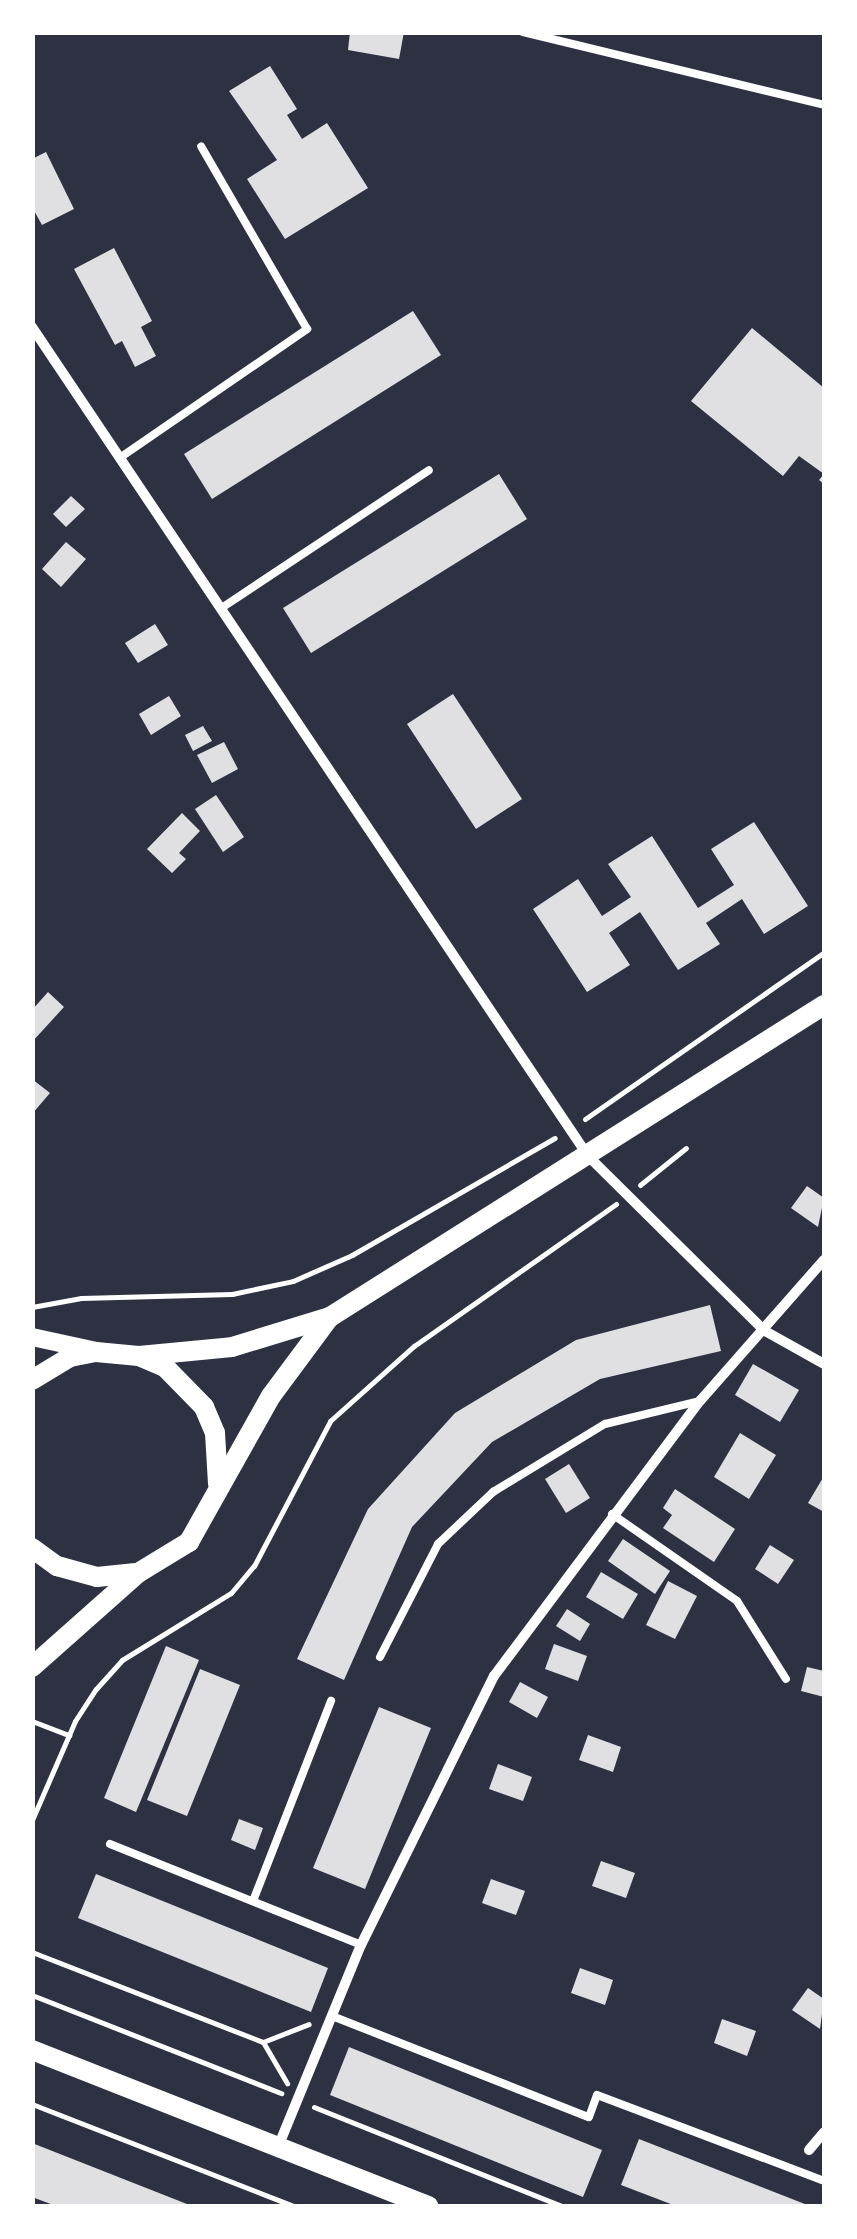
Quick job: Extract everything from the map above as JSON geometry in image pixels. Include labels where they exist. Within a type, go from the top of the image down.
[{"type":"main road","points":[[32,1380],[70,1358],[96,1352],[139,1356],[232,1347],[330,1317],[824,1005]]},
{"type":"main road","points":[[32,1667],[138,1573],[189,1542],[296,1356],[330,1317]]},
{"type":"main road","points":[[139,1356],[176,1376],[204,1408],[220,1461],[217,1489]]},
{"type":"main road","points":[[32,1548],[58,1566],[97,1577],[138,1573]]},
{"type":"main road","points":[[32,2050],[428,2206]]},
{"type":"street","points":[[32,327],[224,607],[588,1156],[764,1331],[824,1364]]},
{"type":"street","points":[[278,2147],[361,1945],[494,1676],[700,1401],[824,1260]]},
{"type":"street","points":[[32,1337],[96,1352]]},
{"type":"street","points":[[809,2150],[824,2132]]},
{"type":"lane","points":[[522,32],[824,105]]},
{"type":"lane","points":[[121,457],[307,329],[201,146]]},
{"type":"lane","points":[[224,607],[429,470]]},
{"type":"lane","points":[[380,1657],[438,1544],[493,1492],[605,1424],[700,1401]]},
{"type":"lane","points":[[612,1514],[737,1601],[786,1679]]},
{"type":"lane","points":[[252,1901],[331,1702]]},
{"type":"lane","points":[[110,1844],[361,1945]]},
{"type":"lane","points":[[332,2016],[588,2117],[597,2095],[824,2180]]},
{"type":"path","points":[[32,1308],[81,1298],[232,1294],[292,1280],[352,1255],[570,1129],[824,952]]},
{"type":"path","points":[[32,1820],[69,1735],[122,1660],[231,1592],[254,1566],[330,1421],[370,1381],[628,1196],[686,1148]]},
{"type":"path","points":[[32,1721],[69,1735]]},
{"type":"path","points":[[32,1952],[263,2042],[297,2100]]},
{"type":"path","points":[[263,2042],[332,2016]]},
{"type":"path","points":[[32,2104],[294,2206]]},
{"type":"building","points":[[350,32],[404,32],[399,59],[348,50]]},
{"type":"building","points":[[270,66],[297,109],[287,115],[302,139],[327,123],[368,188],[285,239],[247,179],[277,160],[229,91]]},
{"type":"building","points":[[46,152],[74,209],[42,225],[32,207],[32,159]]},
{"type":"building","points":[[114,248],[152,321],[141,327],[156,356],[135,367],[122,341],[115,345],[74,269]]},
{"type":"building","points":[[413,311],[441,355],[212,499],[184,454]]},
{"type":"building","points":[[752,328],[824,388],[824,474],[799,456],[783,476],[691,401]]},
{"type":"building","points":[[499,474],[527,519],[311,653],[283,608]]},
{"type":"building","points":[[71,496],[85,509],[66,527],[53,514]]},
{"type":"building","points":[[66,542],[86,559],[61,587],[42,569]]},
{"type":"building","points":[[155,624],[168,645],[138,663],[125,643]]},
{"type":"building","points":[[453,694],[522,799],[476,829],[407,724]]},
{"type":"building","points":[[169,696],[181,716],[151,735],[139,714]]},
{"type":"building","points":[[203,726],[212,741],[193,751],[185,735]]},
{"type":"building","points":[[224,742],[238,769],[212,783],[197,755]]},
{"type":"building","points":[[216,795],[244,837],[223,852],[195,809]]},
{"type":"building","points":[[182,813],[200,831],[179,853],[186,859],[172,873],[147,849]]},
{"type":"building","points":[[754,822],[808,906],[764,934],[742,899],[706,923],[720,944],[678,970],[640,912],[609,933],[630,965],[587,992],[533,909],[578,879],[602,916],[631,897],[608,864],[652,836],[698,908],[734,885],[711,849]]},
{"type":"building","points":[[48,992],[64,1007],[32,1042],[32,1010]]},
{"type":"building","points":[[32,1079],[50,1093],[32,1114]]},
{"type":"building","points":[[807,1186],[824,1198],[818,1227],[791,1208]]},
{"type":"building","points":[[710,1305],[721,1351],[600,1379],[492,1442],[412,1527],[344,1680],[297,1659],[368,1509],[455,1413],[576,1340]]},
{"type":"building","points":[[753,1364],[799,1390],[780,1422],[735,1395]]},
{"type":"building","points":[[740,1433],[776,1455],[749,1499],[714,1477]]},
{"type":"building","points":[[569,1464],[590,1498],[566,1513],[545,1479]]},
{"type":"building","points":[[824,1476],[824,1512],[808,1503]]},
{"type":"building","points":[[675,1489],[735,1529],[714,1562],[663,1528],[672,1515],[663,1508]]},
{"type":"building","points":[[623,1539],[670,1571],[655,1594],[608,1561]]},
{"type":"building","points":[[770,1545],[794,1560],[778,1584],[755,1569]]},
{"type":"building","points":[[601,1572],[638,1594],[623,1619],[586,1597]]},
{"type":"building","points":[[668,1581],[697,1596],[675,1639],[646,1625]]},
{"type":"building","points":[[567,1609],[590,1624],[580,1641],[556,1626]]},
{"type":"building","points":[[554,1644],[587,1656],[578,1681],[545,1669]]},
{"type":"building","points":[[166,1646],[199,1660],[136,1812],[104,1798]]},
{"type":"building","points":[[807,1667],[824,1671],[824,1697],[801,1691]]},
{"type":"building","points":[[200,1669],[240,1685],[187,1816],[147,1800]]},
{"type":"building","points":[[520,1682],[548,1697],[537,1718],[509,1702]]},
{"type":"building","points":[[379,1707],[431,1728],[365,1889],[313,1868]]},
{"type":"building","points":[[588,1735],[621,1747],[613,1772],[579,1760]]},
{"type":"building","points":[[498,1764],[532,1777],[523,1801],[489,1789]]},
{"type":"building","points":[[239,1819],[263,1828],[255,1850],[231,1840]]},
{"type":"building","points":[[601,1861],[635,1873],[626,1898],[592,1886]]},
{"type":"building","points":[[96,1874],[328,1968],[311,2012],[78,1918]]},
{"type":"building","points":[[491,1879],[525,1891],[516,1915],[482,1903]]},
{"type":"building","points":[[580,1968],[613,1980],[605,2005],[571,1993]]},
{"type":"building","points":[[808,1988],[824,1999],[820,2029],[792,2010]]},
{"type":"building","points":[[722,2019],[756,2031],[747,2056],[714,2043]]},
{"type":"building","points":[[349,2047],[602,2150],[583,2197],[330,2095]]},
{"type":"building","points":[[639,2139],[810,2206],[676,2206],[621,2185]]},
{"type":"building","points":[[32,2143],[192,2206],[56,2206],[32,2197]]}]
